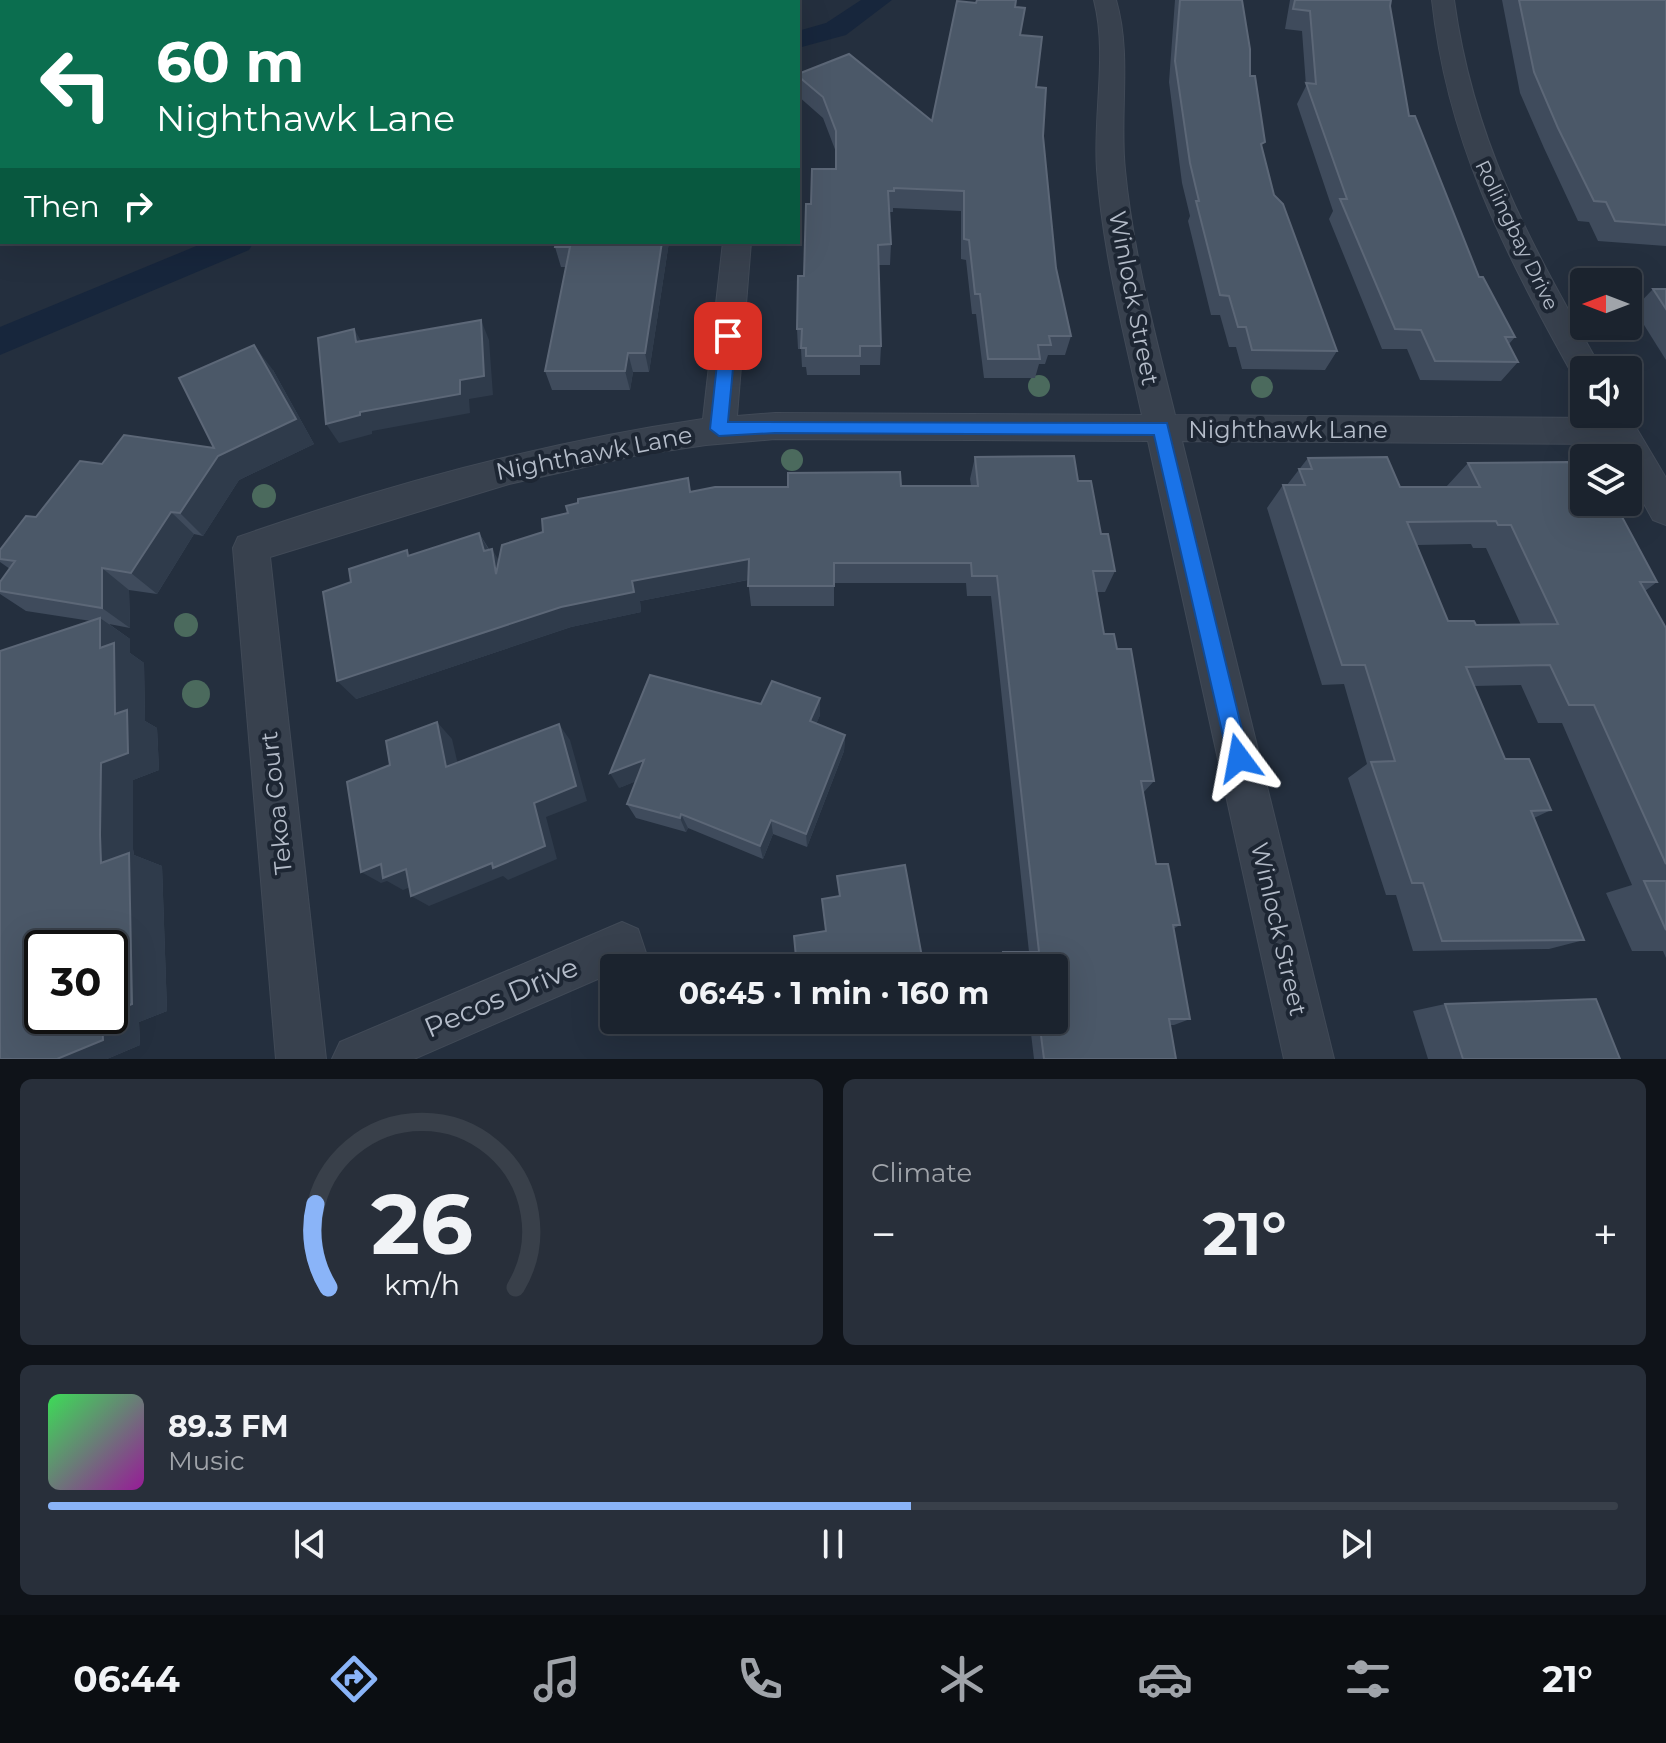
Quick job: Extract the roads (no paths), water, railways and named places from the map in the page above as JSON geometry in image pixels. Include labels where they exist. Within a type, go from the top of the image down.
[{"type":"street","name":"Winlock Street","points":[[1105,0],[1114,23],[1109,108],[1115,209],[1129,289],[1309,1059]]},
{"type":"street","name":"Rollingbay Drive","points":[[1443,0],[1458,92],[1484,172],[1527,267],[1578,356]]},
{"type":"street","points":[[719,429],[737,244]]},
{"type":"street","name":"Nighthawk Lane","points":[[251,548],[538,460],[629,441],[719,429],[775,426],[1161,428],[1570,423]]},
{"type":"street","points":[[1619,428],[1666,510]]},
{"type":"street","name":"Tekoa Court","points":[[251,548],[301,1059]]},
{"type":"street","name":"Pecos Drive","points":[[601,954],[622,945],[624,954]]},
{"type":"street","name":"Pecos Drive","points":[[357,1059],[600,954]]},
{"type":"waterway","points":[[800,39],[836,29],[879,0]]},
{"type":"waterway","points":[[0,342],[232,244]]}]
